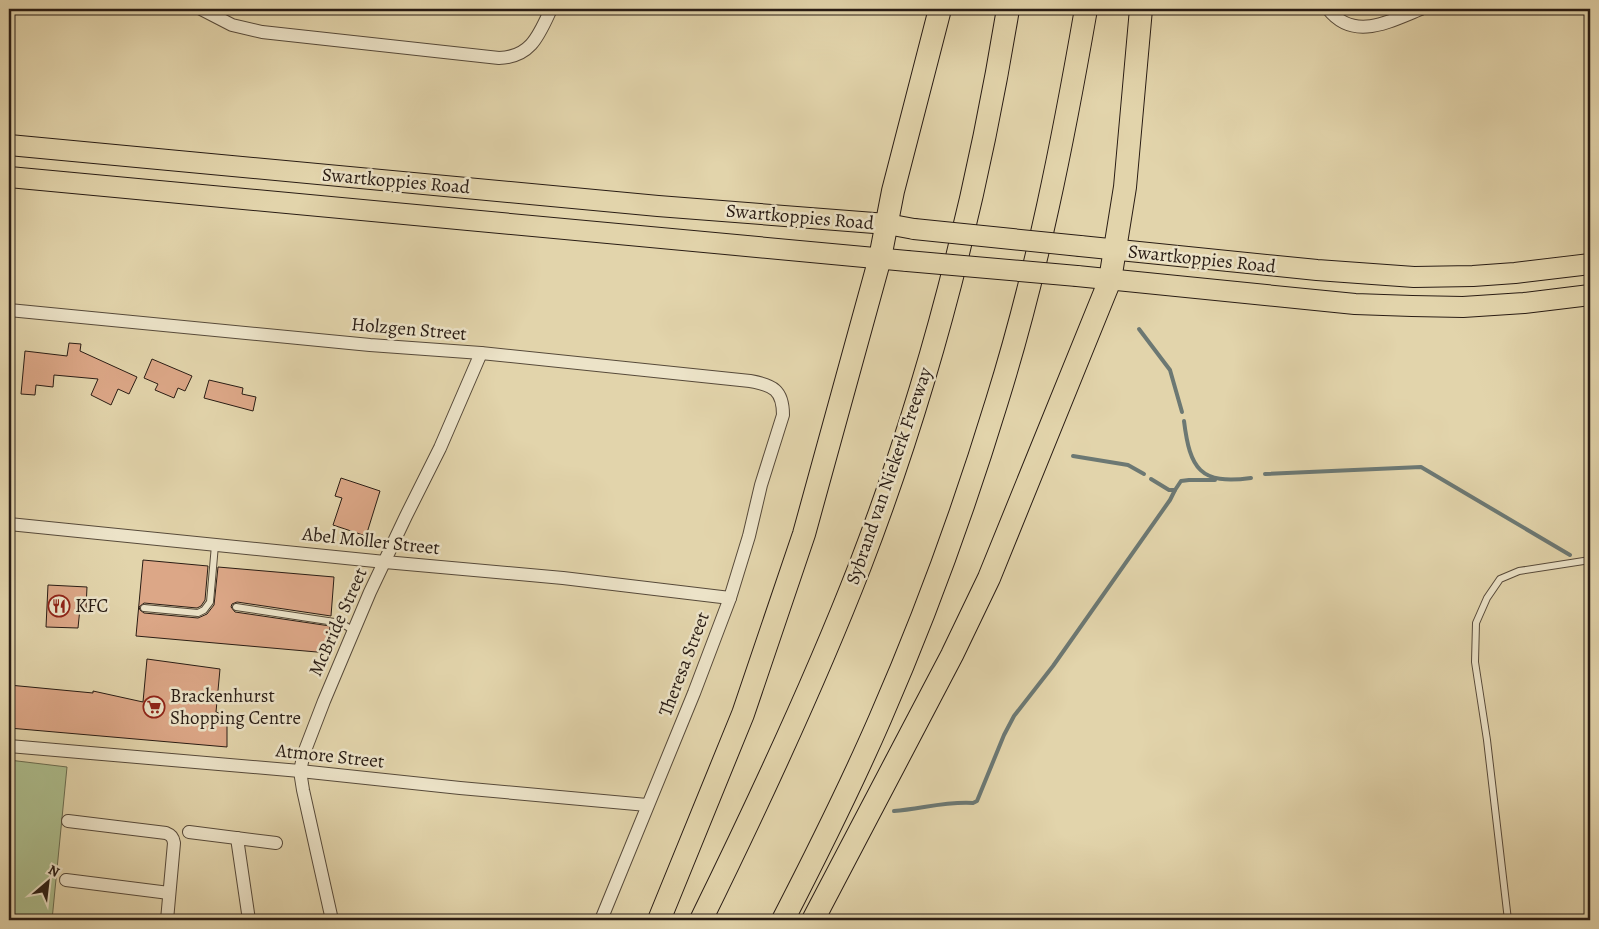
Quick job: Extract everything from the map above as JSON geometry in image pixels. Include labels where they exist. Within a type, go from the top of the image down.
[{"type":"highway","points":[[659,920],[743,714],[794,567],[880,258],[893,191],[940,9]]},
{"type":"highway","name":"Sybrand van Niekerk Freeway","points":[[700,920],[800,713],[860,566],[886,493],[936,337],[978,171],[1008,9]]},
{"type":"highway","points":[[783,920],[827,833],[879,721],[937,575],[982,449],[1018,327],[1050,200],[1086,9]]},
{"type":"highway","points":[[813,920],[952,655],[986,586],[1110,280],[1126,187],[1140,9]]},
{"type":"main road","name":"Swartkoppies Road","points":[[9,145],[648,205],[887,224],[914,229],[1317,270],[1414,277],[1507,274],[1590,264]]},
{"type":"main road","name":"Swartkoppies Road","points":[[9,177],[1077,276],[1356,304],[1463,307],[1524,303],[1590,295]]},
{"type":"street","points":[[201,9],[232,25],[262,32],[499,58],[514,56],[525,51],[541,31],[551,9]]},
{"type":"street","points":[[1328,9],[1343,22],[1354,26],[1372,26],[1384,23],[1420,9]]},
{"type":"street","name":"Holzgen Street","points":[[9,310],[370,345],[481,353],[766,384],[780,395],[783,404],[783,416]]},
{"type":"street","name":"McBride Street","points":[[332,920],[310,826],[300,771],[312,730],[354,631],[458,408],[481,353]]},
{"type":"street","name":"Theresa Street","points":[[601,920],[694,693],[730,598],[749,536],[761,485],[783,416]]},
{"type":"street","name":"Abel Moller Street","points":[[9,524],[564,578],[730,598]]},
{"type":"street","name":"Atmore Street","points":[[9,746],[647,804]]},
{"type":"street","points":[[68,821],[170,835],[174,843],[167,920]]},
{"type":"street","points":[[190,832],[276,843]]},
{"type":"street","points":[[237,838],[249,920]]},
{"type":"street","points":[[66,880],[169,893]]},
{"type":"lane","points":[[144,608],[198,613],[204,610],[210,602],[215,544]]},
{"type":"lane","points":[[1508,920],[1487,740],[1475,662],[1476,623],[1487,598],[1500,579],[1519,571],[1590,560]]},
{"type":"lane","points":[[236,607],[342,623],[354,631]]},
{"type":"green space","points":[[9,760],[67,767],[52,920],[9,920]]},
{"type":"building","points":[[69,343],[81,344],[80,351],[137,377],[129,394],[118,389],[111,405],[91,395],[98,379],[54,375],[53,387],[36,385],[35,395],[21,394],[25,351],[67,356]]},
{"type":"building","points":[[152,359],[192,376],[185,391],[178,388],[174,398],[155,390],[158,384],[144,378]]},
{"type":"building","points":[[209,380],[243,388],[242,394],[256,397],[253,411],[204,398]]},
{"type":"building","points":[[341,478],[380,491],[366,536],[333,525],[342,498],[335,496]]},
{"type":"building","points":[[143,560],[208,566],[205,600],[201,606],[197,608],[144,603],[139,607],[144,613],[198,618],[207,614],[214,605],[218,567],[334,577],[331,616],[237,602],[232,604],[231,607],[235,612],[330,626],[328,653],[136,636]]},
{"type":"building","points":[[48,585],[87,587],[86,608],[80,608],[78,628],[46,627]]},
{"type":"building","name":"Brackenhurst Shopping Centre","points":[[147,659],[220,669],[216,712],[227,716],[227,747],[9,728],[9,685],[93,693],[93,691],[143,702]]},
{"type":"waterway","points":[[1139,329],[1170,370],[1182,412]]},
{"type":"waterway","points":[[1184,421],[1190,451],[1194,462],[1201,470],[1209,476],[1220,479],[1251,478]]},
{"type":"waterway","points":[[1073,456],[1128,465],[1144,474]]},
{"type":"waterway","points":[[1265,474],[1421,467],[1570,555]]},
{"type":"waterway","points":[[1151,479],[1169,490],[1175,490],[1181,481],[1215,480]]},
{"type":"waterway","points":[[894,811],[953,803],[973,803],[977,801],[1004,735],[1014,716],[1053,666],[1170,500],[1175,490]]},
{"type":"place","name":"KFC","points":[[59,606]]},
{"type":"place","name":"Brackenhurst Shopping Centre","points":[[154,707]]}]
